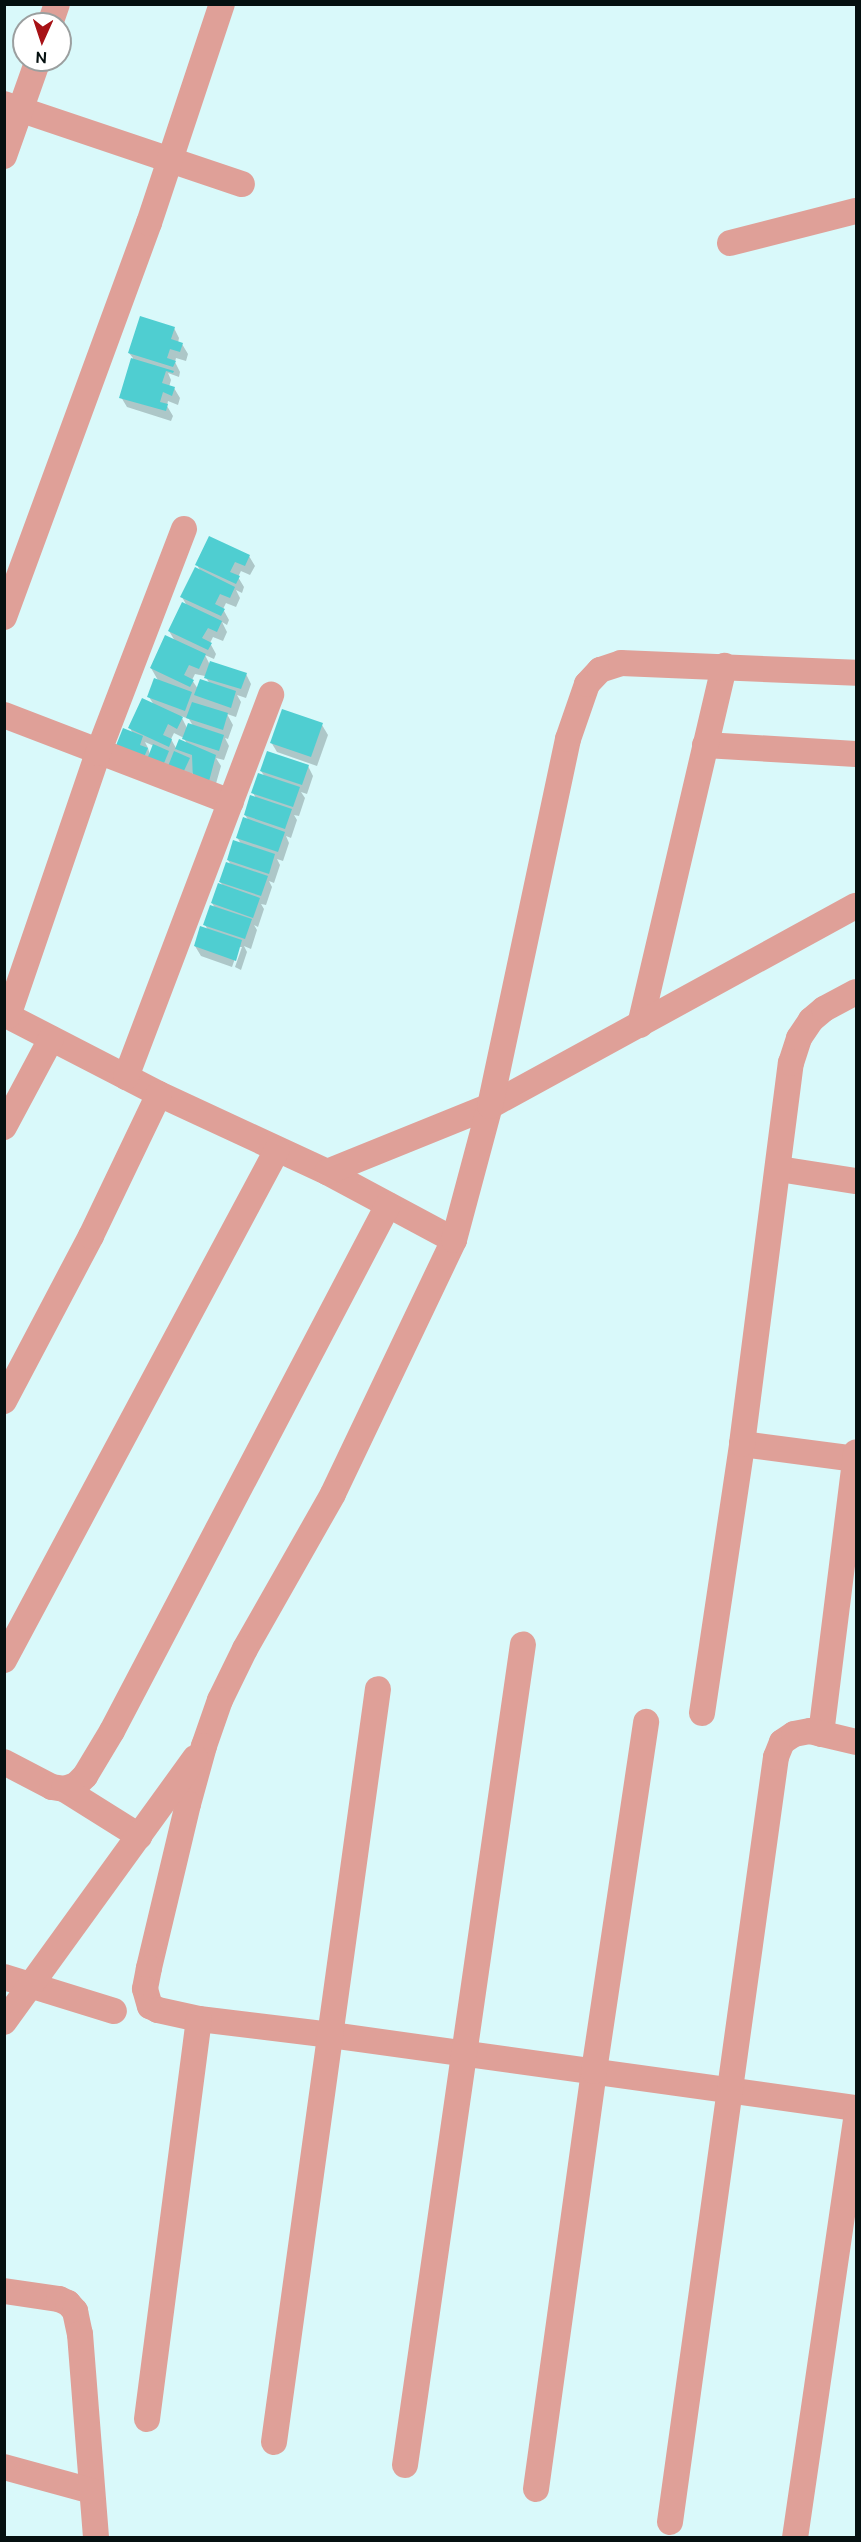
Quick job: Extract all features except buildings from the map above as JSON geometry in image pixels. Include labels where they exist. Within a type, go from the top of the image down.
[{"type":"street","points":[[4,617],[170,160],[222,4]]},
{"type":"street","points":[[4,156],[13,106],[31,72]]},
{"type":"street","points":[[13,106],[242,184]]},
{"type":"street","points":[[730,243],[856,211]]},
{"type":"street","points":[[184,529],[98,753],[6,1015],[159,1094],[327,1172],[454,1240]]},
{"type":"street","points":[[856,673],[621,663],[600,670],[587,684],[568,739],[490,1106],[454,1240],[333,1494],[240,1659],[220,1700],[204,1746],[146,1989],[150,2006],[158,2010],[199,2019],[465,2053],[856,2108]]},
{"type":"street","points":[[640,1025],[724,666]]},
{"type":"street","points":[[126,1077],[271,695]]},
{"type":"street","points":[[4,715],[98,753],[231,802]]},
{"type":"street","points":[[705,745],[856,754]]},
{"type":"street","points":[[327,1172],[490,1106],[856,906]]},
{"type":"street","points":[[702,1713],[742,1444],[779,1169],[789,1074],[799,1038],[811,1020],[824,1009],[856,992]]},
{"type":"street","points":[[4,1127],[51,1038]]},
{"type":"street","points":[[4,1401],[91,1236],[159,1094]]},
{"type":"street","points":[[4,1660],[277,1150]]},
{"type":"street","points":[[779,1169],[856,1181]]},
{"type":"street","points":[[64,1789],[76,1785],[95,1761],[388,1205]]},
{"type":"street","points":[[742,1444],[856,1459]]},
{"type":"street","points":[[821,1734],[856,1452]]},
{"type":"street","points":[[405,2465],[523,1644]]},
{"type":"street","points":[[274,2442],[378,1689]]},
{"type":"street","points":[[536,2489],[594,2071],[646,1722]]},
{"type":"street","points":[[670,2522],[776,1757],[782,1742],[794,1734],[810,1731],[856,1742]]},
{"type":"street","points":[[4,2022],[204,1746]]},
{"type":"street","points":[[4,1762],[52,1787],[64,1789],[138,1836]]},
{"type":"street","points":[[4,1977],[114,2011]]},
{"type":"street","points":[[147,2419],[199,2019]]},
{"type":"street","points":[[795,2538],[856,2118]]},
{"type":"street","points":[[4,2291],[59,2299],[68,2303],[75,2312],[80,2334],[96,2538]]},
{"type":"street","points":[[4,2467],[92,2491]]}]
